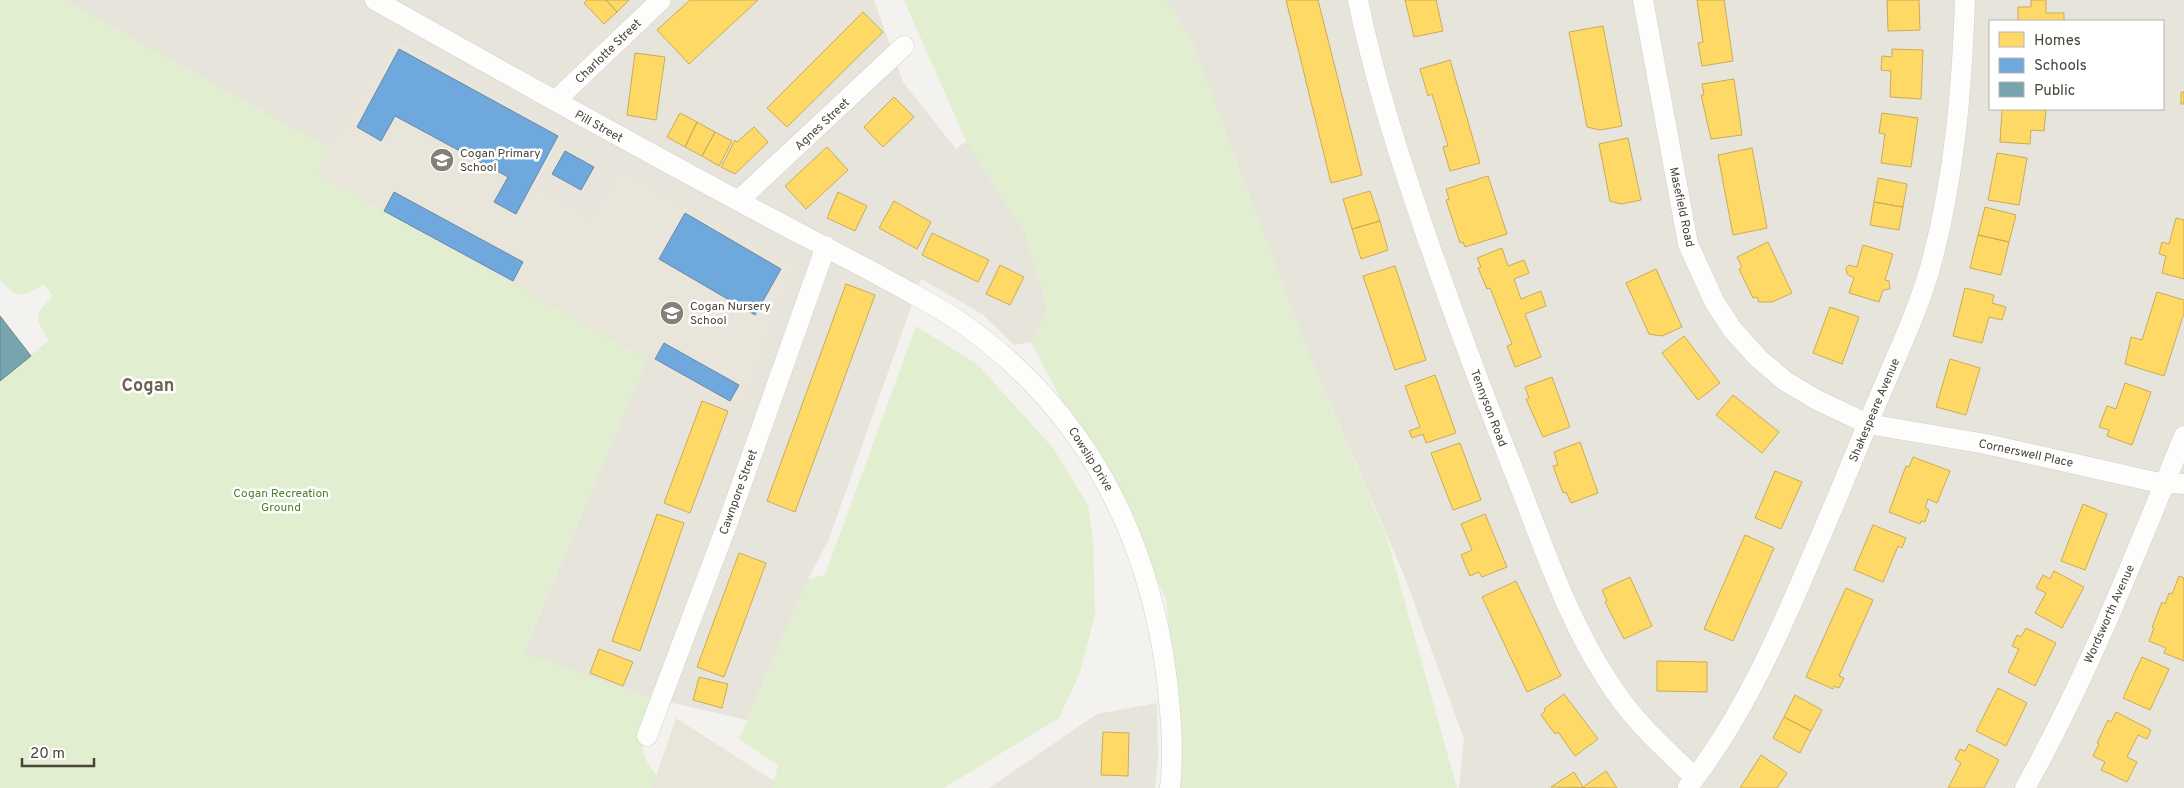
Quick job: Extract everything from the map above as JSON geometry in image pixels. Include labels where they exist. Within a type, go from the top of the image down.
[{"type":"street","name":"Pill Street","points":[[375,0],[738,202],[826,246]]},
{"type":"street","name":"Charlotte Street","points":[[555,101],[661,0]]},
{"type":"street","name":"Tennyson Road","points":[[1358,0],[1378,86],[1408,181],[1497,430],[1556,578],[1581,632],[1621,700],[1691,783]]},
{"type":"street","name":"Masefield Road","points":[[1644,0],[1688,244],[1715,303],[1732,329],[1758,358],[1785,381],[1817,400],[1868,424]]},
{"type":"street","name":"Shakespeare Avenue","points":[[1691,783],[1734,718],[1770,649],[1803,578],[1868,424],[1933,259],[1953,162],[1958,118],[1965,0]]},
{"type":"street","name":"Agnes Street","points":[[738,202],[904,46]]},
{"type":"street","name":"Cawnpore Street","points":[[647,736],[728,522],[826,246]]},
{"type":"street","name":"Cowslip Drive","points":[[826,246],[950,316],[1004,356],[1036,386],[1066,420],[1100,470],[1132,535],[1156,618],[1171,718],[1173,750],[1170,788]]},
{"type":"street","name":"Cornerswell Place","points":[[1868,424],[1986,444],[2155,482],[2175,483]]},
{"type":"street","name":"Wordsworth Avenue","points":[[2025,788],[2175,483],[2184,436]]},
{"type":"shaded area","points":[[64,0],[874,0],[903,82],[956,149],[966,141],[1026,234],[1048,312],[1031,342],[1014,345],[982,314],[921,279],[829,539],[808,579],[747,720],[651,698],[523,653],[647,359],[741,412],[622,169],[592,222],[533,186],[544,169],[552,173],[570,140],[391,40],[330,149]]},
{"type":"shaded area","points":[[1166,0],[2184,0],[2184,788],[1459,788],[1464,739],[1404,575],[1307,350],[1191,39]]},
{"type":"shaded area","points":[[390,40],[571,140],[552,174],[543,169],[533,186],[592,222],[622,169],[795,266],[741,413],[316,173]]},
{"type":"shaded area","points":[[1157,703],[1158,761],[1155,788],[989,788],[1097,714]]},
{"type":"shaded area","points":[[676,718],[774,781],[772,788],[652,788]]},
{"type":"green space","name":"Cogan Recreation Ground","points":[[0,0],[64,0],[74,5],[330,149],[316,173],[647,359],[523,652],[651,698],[642,738],[645,757],[657,775],[652,788],[0,788],[0,381],[49,340],[41,327],[38,317],[39,312],[53,296],[43,284],[25,294],[15,293],[0,279]]},
{"type":"green space","points":[[904,0],[1166,0],[1191,39],[1307,350],[1387,538],[1457,788],[1180,788],[1182,757],[1166,598],[1031,342],[1048,312],[1026,234],[966,141]]},
{"type":"green space","points":[[916,326],[978,365],[1053,448],[1088,505],[1093,539],[1095,615],[1079,675],[1059,718],[944,788],[772,788],[778,765],[739,739],[808,579],[825,575]]},
{"type":"building: Homes","points":[[587,0],[606,0],[617,12],[604,24],[584,3]]},
{"type":"building: Homes","points":[[606,0],[629,0],[617,12]]},
{"type":"building: Homes","points":[[690,0],[758,0],[689,64],[657,30]]},
{"type":"building: Homes","points":[[1286,0],[1318,0],[1362,175],[1331,183]]},
{"type":"building: Homes","points":[[1405,0],[1436,0],[1443,31],[1414,37]]},
{"type":"building: Homes","points":[[1697,0],[1724,0],[1733,61],[1702,66],[1698,43],[1703,42]]},
{"type":"building: Homes","points":[[1887,0],[1919,0],[1920,30],[1888,31]]},
{"type":"building: Homes","points":[[2031,0],[2046,0],[2046,13],[2064,13],[2064,20],[2018,20],[2018,7],[2031,7]]},
{"type":"building: Homes","points":[[863,12],[883,32],[787,127],[767,108]]},
{"type":"building: Homes","points":[[1603,26],[1622,126],[1600,130],[1587,127],[1569,32]]},
{"type":"building: Homes","points":[[1892,49],[1923,50],[1921,99],[1890,97],[1891,71],[1881,70],[1882,56],[1892,57]]},
{"type":"building: Homes","points":[[635,53],[665,57],[656,120],[627,115]]},
{"type":"building: Homes","points":[[1450,60],[1480,163],[1450,171],[1443,147],[1448,146],[1432,94],[1428,96],[1420,69]]},
{"type":"building: Homes","points":[[1734,79],[1742,135],[1711,139],[1701,95],[1704,95],[1702,84]]},
{"type":"building: Homes","points":[[2181,92],[2184,92],[2184,104],[2181,104]]},
{"type":"building: Homes","points":[[894,97],[914,117],[883,147],[864,127]]},
{"type":"building: Homes","points":[[2002,110],[2046,110],[2044,131],[2031,130],[2030,144],[2000,142]]},
{"type":"building: Homes","points":[[680,113],[697,122],[685,147],[667,137]]},
{"type":"building: Homes","points":[[1882,113],[1918,118],[1911,167],[1881,163],[1885,134],[1879,133]]},
{"type":"building: Homes","points":[[697,122],[715,132],[702,156],[685,147]]},
{"type":"building: Homes","points":[[754,127],[768,142],[735,174],[721,167],[735,140],[737,142]]},
{"type":"building: Homes","points":[[715,132],[732,141],[719,166],[702,156]]},
{"type":"building: Homes","points":[[1628,138],[1641,200],[1621,204],[1610,201],[1599,144]]},
{"type":"building: Homes","points":[[827,147],[848,170],[806,209],[785,186]]},
{"type":"building: Homes","points":[[1752,148],[1767,228],[1733,235],[1718,155]]},
{"type":"building: Homes","points":[[1997,153],[2027,158],[2019,205],[1988,200]]},
{"type":"building: Homes","points":[[1488,176],[1507,234],[1465,247],[1463,242],[1460,243],[1446,200],[1449,199],[1446,189]]},
{"type":"building: Homes","points":[[1878,178],[1907,184],[1903,207],[1874,202]]},
{"type":"building: Homes","points":[[1370,191],[1380,221],[1352,229],[1343,199]]},
{"type":"building: Homes","points":[[838,192],[867,206],[855,231],[827,218]]},
{"type":"building: Homes","points":[[894,201],[931,222],[917,249],[879,228]]},
{"type":"building: Homes","points":[[1874,202],[1903,207],[1899,230],[1870,225]]},
{"type":"building: Homes","points":[[1985,207],[2016,215],[2009,242],[1978,235]]},
{"type":"building: Homes","points":[[2176,218],[2184,220],[2184,279],[2162,273],[2166,256],[2159,254],[2162,242],[2169,244]]},
{"type":"building: Homes","points":[[1380,221],[1388,250],[1361,259],[1352,229]]},
{"type":"building: Homes","points":[[932,233],[989,260],[978,282],[922,255]]},
{"type":"building: Homes","points":[[1978,235],[2009,242],[2001,275],[1970,268]]},
{"type":"building: Homes","points":[[1768,242],[1792,293],[1772,302],[1759,302],[1757,297],[1753,298],[1739,269],[1742,267],[1737,257]]},
{"type":"building: Homes","points":[[1863,245],[1893,254],[1885,280],[1889,281],[1890,289],[1883,290],[1879,302],[1849,293],[1854,278],[1847,274],[1846,268],[1849,265],[1857,267]]},
{"type":"building: Homes","points":[[1502,248],[1508,266],[1524,260],[1529,273],[1514,279],[1521,299],[1541,291],[1546,306],[1525,314],[1541,357],[1515,367],[1507,346],[1512,344],[1490,288],[1487,289],[1478,268],[1481,267],[1477,258]]},
{"type":"building: Homes","points":[[1000,265],[1024,277],[1010,305],[986,294]]},
{"type":"building: Homes","points":[[1395,266],[1426,360],[1395,370],[1363,276]]},
{"type":"building: Homes","points":[[1656,269],[1682,327],[1662,336],[1649,334],[1626,283]]},
{"type":"building: Homes","points":[[846,284],[875,295],[795,512],[767,501]]},
{"type":"building: Homes","points":[[1965,288],[1994,295],[1992,303],[2006,307],[2002,320],[1989,317],[1982,343],[1953,336]]},
{"type":"building: Homes","points":[[2157,292],[2184,300],[2184,313],[2164,376],[2125,364],[2131,337],[2142,340]]},
{"type":"building: Homes","points":[[1830,307],[1859,317],[1842,364],[1813,353]]},
{"type":"building: Homes","points":[[1684,336],[1720,383],[1698,400],[1662,353]]},
{"type":"building: Homes","points":[[1950,359],[1980,368],[1966,415],[1936,407]]},
{"type":"building: Homes","points":[[1435,375],[1456,433],[1426,443],[1423,434],[1412,438],[1409,431],[1420,427],[1405,386]]},
{"type":"building: Homes","points":[[1552,377],[1570,427],[1543,437],[1526,399],[1529,398],[1525,387]]},
{"type":"building: Homes","points":[[2125,383],[2151,392],[2132,445],[2107,436],[2109,430],[2099,427],[2107,406],[2116,409]]},
{"type":"building: Homes","points":[[1733,395],[1779,432],[1762,453],[1716,415]]},
{"type":"building: Homes","points":[[702,401],[728,411],[690,513],[664,503]]},
{"type":"building: Homes","points":[[1580,442],[1598,493],[1571,503],[1566,492],[1563,493],[1553,466],[1558,465],[1554,452]]},
{"type":"building: Homes","points":[[1460,443],[1481,500],[1453,510],[1431,453]]},
{"type":"building: Homes","points":[[1913,457],[1950,471],[1937,503],[1928,499],[1925,508],[1929,510],[1925,522],[1921,521],[1920,524],[1889,512],[1906,466],[1909,467]]},
{"type":"building: Homes","points":[[1775,471],[1802,482],[1781,529],[1755,518]]},
{"type":"building: Homes","points":[[2083,504],[2107,514],[2085,570],[2061,561]]},
{"type":"building: Homes","points":[[657,514],[684,523],[640,651],[612,641]]},
{"type":"building: Homes","points":[[1485,514],[1507,567],[1482,577],[1479,572],[1470,576],[1461,555],[1472,550],[1461,524]]},
{"type":"building: Homes","points":[[1873,525],[1906,538],[1902,548],[1898,546],[1883,582],[1854,570]]},
{"type":"building: Homes","points":[[1745,535],[1774,548],[1733,641],[1704,629]]},
{"type":"building: Homes","points":[[739,553],[766,563],[724,677],[697,667]]},
{"type":"building: Homes","points":[[2054,571],[2084,587],[2062,628],[2035,613],[2046,593],[2036,588],[2043,575],[2050,579]]},
{"type":"building: Homes","points":[[2179,576],[2184,578],[2184,661],[2164,653],[2166,648],[2149,641],[2154,628],[2152,627],[2162,602],[2165,604],[2169,593],[2172,594]]},
{"type":"building: Homes","points":[[1630,577],[1652,626],[1624,639],[1605,602],[1607,601],[1602,590]]},
{"type":"building: Homes","points":[[1516,581],[1561,676],[1527,692],[1482,597]]},
{"type":"building: Homes","points":[[1846,588],[1873,600],[1839,676],[1844,678],[1839,688],[1834,686],[1833,689],[1806,677]]},
{"type":"building: Homes","points":[[2026,628],[2056,643],[2035,686],[2008,672],[2019,649],[2012,646],[2017,635],[2021,637]]},
{"type":"building: Homes","points":[[599,649],[633,662],[623,686],[590,673]]},
{"type":"building: Homes","points":[[2142,657],[2169,669],[2150,710],[2123,698]]},
{"type":"building: Homes","points":[[1657,661],[1707,662],[1707,692],[1657,691]]},
{"type":"building: Homes","points":[[699,677],[728,684],[722,708],[693,700]]},
{"type":"building: Homes","points":[[1998,688],[2027,703],[2006,746],[1976,731]]},
{"type":"building: Homes","points":[[1564,694],[1598,739],[1575,756],[1558,732],[1555,734],[1541,715],[1545,711],[1544,709]]},
{"type":"building: Homes","points":[[1795,695],[1822,710],[1811,731],[1784,717]]},
{"type":"building: Homes","points":[[2116,712],[2151,730],[2147,739],[2138,735],[2127,757],[2137,762],[2127,782],[2101,770],[2105,762],[2093,756],[2108,720],[2111,722]]},
{"type":"building: Homes","points":[[1784,717],[1811,731],[1800,753],[1773,738]]},
{"type":"building: Homes","points":[[1103,732],[1129,733],[1128,776],[1101,775]]},
{"type":"building: Homes","points":[[1969,744],[1999,760],[1984,788],[1948,788],[1961,763],[1955,759],[1960,749],[1965,751]]},
{"type":"building: Homes","points":[[1761,755],[1787,773],[1777,788],[1740,788]]},
{"type":"building: Homes","points":[[1606,771],[1617,788],[1551,787],[1574,772],[1583,787]]},
{"type":"building: Schools","points":[[399,49],[558,136],[516,214],[494,202],[508,177],[395,116],[381,141],[357,127]]},
{"type":"building: Schools","points":[[565,151],[594,167],[581,190],[552,174]]},
{"type":"building: Schools","points":[[394,192],[523,262],[513,281],[384,211]]},
{"type":"building: Schools","points":[[685,213],[781,269],[755,315],[659,259]]},
{"type":"building: Schools","points":[[664,343],[739,385],[730,401],[655,359]]},
{"type":"building: Public","points":[[0,316],[31,356],[0,381]]},
{"type":"place","name":"Cogan Primary School","points":[[442,160]]},
{"type":"place","name":"Cogan Nursery School","points":[[672,313]]},
{"type":"district","name":"Cogan","points":[[148,385]]}]
